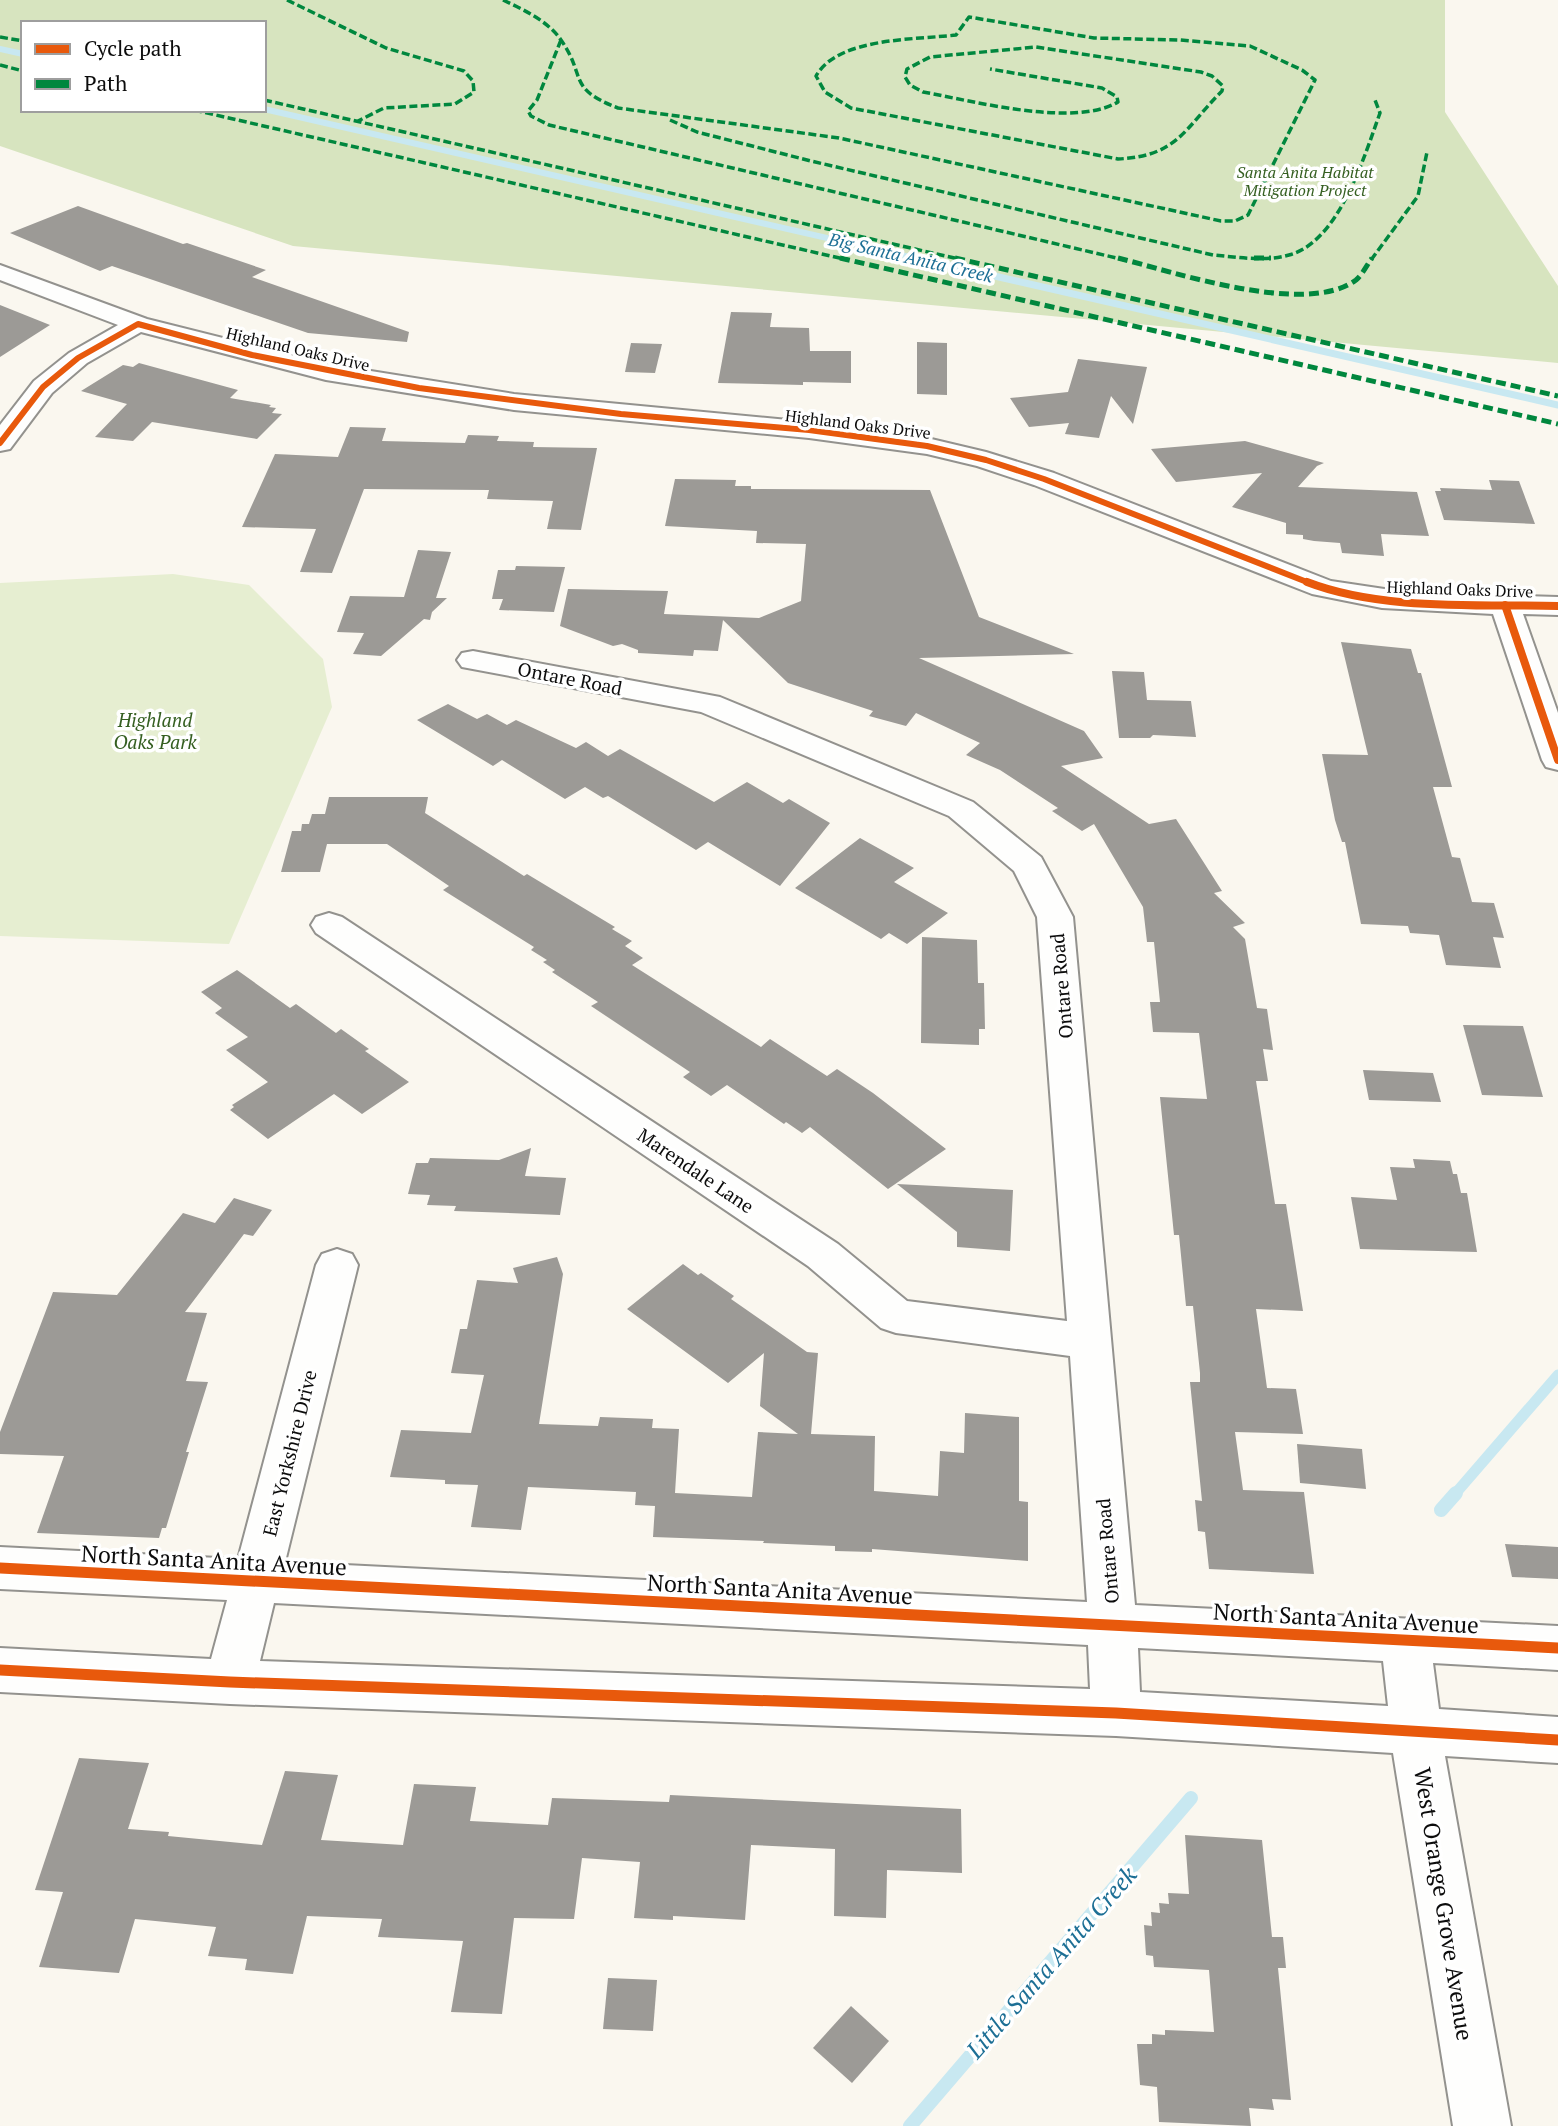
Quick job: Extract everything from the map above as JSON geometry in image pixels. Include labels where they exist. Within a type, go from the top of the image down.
[{"type":"street","name":"Highland Oaks Drive","points":[[0,272],[138,324],[252,355],[419,388],[621,414],[809,430],[927,446],[986,460],[1044,479],[1323,588],[1391,601],[1558,607]]},
{"type":"street","points":[[3,436],[43,387],[78,358],[138,324]]},
{"type":"street","points":[[1505,605],[1558,760]]},
{"type":"street","name":"Ontare Road","points":[[473,660],[709,704],[961,809],[1029,865],[1055,917],[1113,1625],[1116,1713]]},
{"type":"street","name":"Marendale Lane","points":[[329,925],[822,1255],[897,1316],[1089,1340]]},
{"type":"street","name":"East Yorkshire Drive","points":[[230,1682],[337,1265]]},
{"type":"street","name":"North Santa Anita Avenue","points":[[0,1568],[1558,1648]]},
{"type":"street","name":"West Orange Grove Avenue","points":[[1405,1641],[1424,1794],[1482,2126]]},
{"type":"street","points":[[0,1670],[230,1682],[1116,1713],[1558,1740]]},
{"type":"green space","name":"Santa Anita Habitat Mitigation Project","points":[[0,0],[1445,0],[1445,112],[1558,286],[1558,363],[293,246],[0,146]]},
{"type":"green space","name":"Highland Oaks Park","points":[[173,574],[249,585],[323,659],[332,707],[229,944],[0,936],[0,583]]},
{"type":"building","points":[[78,206],[183,244],[187,243],[266,270],[252,277],[409,332],[407,342],[308,333],[112,266],[100,271],[10,233]]},
{"type":"building","points":[[0,305],[50,325],[0,357]]},
{"type":"building","points":[[731,312],[772,313],[770,327],[809,328],[810,351],[851,351],[851,383],[718,383]]},
{"type":"building","points":[[917,342],[947,343],[947,395],[917,394]]},
{"type":"building","points":[[631,343],[662,344],[655,373],[625,372]]},
{"type":"building","points":[[1078,359],[1147,367],[1133,424],[1111,396],[1099,438],[1065,434],[1069,423],[1029,427],[1010,398],[1068,392]]},
{"type":"building","points":[[139,363],[238,390],[230,398],[271,405],[269,407],[276,408],[272,413],[282,414],[257,439],[152,422],[133,441],[95,437],[127,404],[81,391],[123,365],[133,367]]},
{"type":"building","points":[[350,427],[386,428],[382,441],[465,443],[468,435],[499,436],[497,441],[534,442],[533,447],[597,448],[581,530],[547,529],[553,501],[487,499],[489,490],[364,489],[332,573],[300,572],[316,529],[242,527],[275,454],[338,457]]},
{"type":"building","points":[[1245,441],[1324,463],[1317,466],[1298,487],[1417,492],[1429,536],[1381,534],[1384,556],[1342,553],[1340,543],[1314,541],[1303,539],[1303,535],[1286,534],[1286,523],[1232,507],[1262,473],[1176,482],[1151,449]]},
{"type":"building","points":[[675,479],[736,480],[735,486],[751,486],[751,489],[930,490],[979,617],[1074,654],[919,658],[1084,731],[1103,758],[1061,766],[1149,824],[1176,819],[1222,891],[1214,893],[1245,923],[1233,927],[1245,939],[1257,1008],[1267,1009],[1273,1050],[1263,1049],[1268,1081],[1256,1081],[1275,1204],[1286,1204],[1303,1311],[1256,1309],[1267,1388],[1296,1389],[1303,1434],[1235,1432],[1243,1490],[1304,1492],[1314,1574],[1209,1569],[1205,1532],[1198,1531],[1195,1500],[1202,1501],[1190,1382],[1200,1382],[1200,1373],[1193,1306],[1186,1306],[1179,1235],[1174,1235],[1160,1097],[1207,1099],[1199,1033],[1153,1032],[1150,1002],[1160,1002],[1154,942],[1147,942],[1143,907],[1094,824],[1082,831],[1052,811],[1058,808],[1000,770],[966,755],[980,743],[916,713],[906,726],[869,716],[873,711],[788,683],[723,620],[718,651],[694,650],[693,656],[638,653],[638,650],[622,644],[613,646],[560,626],[568,589],[668,591],[664,614],[759,618],[801,601],[806,544],[756,543],[757,531],[665,526]]},
{"type":"building","points":[[1489,480],[1519,481],[1535,524],[1444,520],[1435,491],[1441,491],[1440,488],[1492,490]]},
{"type":"building","points":[[418,550],[451,552],[436,598],[447,598],[432,612],[430,620],[424,619],[381,656],[353,654],[364,633],[337,632],[350,596],[404,597]]},
{"type":"building","points":[[516,566],[565,567],[554,612],[499,610],[503,599],[492,599],[498,570],[515,570]]},
{"type":"building","points":[[1341,642],[1411,649],[1418,673],[1421,673],[1452,787],[1433,787],[1452,857],[1460,858],[1472,902],[1494,903],[1504,938],[1493,937],[1501,968],[1446,965],[1439,935],[1410,933],[1408,926],[1361,924],[1345,842],[1342,842],[1335,820],[1322,754],[1368,755]]},
{"type":"building","points":[[1112,671],[1144,672],[1147,700],[1191,701],[1196,737],[1153,735],[1150,738],[1119,738]]},
{"type":"building","points":[[448,704],[477,719],[487,714],[507,725],[516,720],[576,748],[586,742],[608,756],[620,749],[714,802],[747,782],[783,803],[789,799],[830,823],[780,886],[708,842],[696,850],[608,796],[603,798],[585,787],[565,799],[502,760],[493,766],[417,720]]},
{"type":"building","points":[[329,797],[428,797],[425,813],[524,876],[527,874],[615,927],[612,929],[632,941],[625,946],[643,958],[632,965],[761,1047],[770,1039],[827,1076],[837,1069],[946,1149],[888,1189],[810,1127],[802,1133],[786,1122],[784,1124],[727,1085],[711,1096],[683,1077],[690,1072],[591,1006],[598,1002],[552,972],[555,970],[543,962],[547,960],[531,950],[534,947],[443,890],[449,886],[387,844],[327,844],[320,872],[281,872],[292,831],[301,831],[302,824],[309,824],[312,814],[325,814]]},
{"type":"building","points":[[860,838],[914,868],[894,882],[948,913],[907,944],[889,933],[881,939],[795,888]]},
{"type":"building","points":[[922,937],[977,940],[978,983],[984,983],[985,1029],[979,1029],[979,1045],[921,1043]]},
{"type":"building","points":[[237,970],[290,1008],[296,1004],[336,1033],[341,1029],[369,1049],[365,1051],[409,1082],[362,1114],[334,1094],[268,1139],[230,1110],[234,1107],[232,1105],[268,1082],[226,1050],[248,1037],[215,1013],[222,1008],[201,992]]},
{"type":"building","points":[[1463,1025],[1523,1026],[1543,1097],[1482,1095]]},
{"type":"building","points":[[1363,1070],[1433,1073],[1441,1102],[1369,1100]]},
{"type":"building","points":[[531,1148],[525,1176],[566,1178],[560,1215],[454,1211],[456,1206],[427,1205],[430,1195],[408,1194],[416,1163],[428,1163],[430,1158],[499,1160]]},
{"type":"building","points":[[1413,1159],[1450,1161],[1453,1174],[1457,1174],[1461,1193],[1467,1193],[1477,1252],[1360,1249],[1351,1197],[1397,1200],[1390,1167],[1415,1168]]},
{"type":"building","points":[[897,1184],[1013,1190],[1010,1251],[957,1247],[957,1232]]},
{"type":"building","points":[[234,1198],[272,1210],[253,1236],[244,1234],[185,1312],[207,1313],[186,1381],[208,1382],[166,1528],[162,1528],[159,1538],[37,1533],[64,1456],[0,1454],[0,1432],[53,1292],[117,1295],[183,1213],[215,1223]]},
{"type":"building","points":[[557,1257],[563,1274],[539,1424],[598,1426],[600,1417],[653,1419],[652,1428],[679,1429],[675,1493],[752,1497],[758,1432],[798,1434],[760,1406],[764,1353],[728,1383],[627,1309],[683,1264],[734,1296],[731,1299],[807,1352],[818,1353],[811,1434],[875,1436],[874,1491],[938,1496],[940,1451],[964,1453],[965,1413],[1019,1417],[1019,1501],[1028,1502],[1028,1561],[872,1549],[872,1552],[835,1551],[835,1546],[763,1543],[764,1541],[653,1537],[655,1506],[635,1505],[636,1492],[528,1487],[521,1530],[471,1527],[478,1485],[390,1477],[401,1430],[471,1433],[484,1375],[451,1373],[460,1329],[467,1329],[477,1280],[518,1283],[513,1268]]},
{"type":"building","points":[[1297,1444],[1362,1449],[1366,1489],[1300,1483]]},
{"type":"building","points":[[1505,1544],[1558,1547],[1558,1579],[1512,1577]]},
{"type":"building","points":[[79,1758],[149,1763],[128,1829],[169,1832],[168,1836],[262,1845],[285,1771],[338,1775],[321,1840],[403,1845],[414,1784],[476,1787],[470,1821],[548,1825],[552,1798],[669,1802],[670,1795],[961,1809],[962,1873],[887,1870],[886,1918],[834,1916],[835,1849],[751,1845],[745,1920],[673,1916],[673,1920],[634,1918],[640,1862],[582,1858],[574,1919],[514,1918],[502,2014],[451,2012],[463,1941],[378,1937],[382,1919],[307,1916],[293,1974],[245,1970],[247,1959],[208,1956],[216,1927],[135,1919],[119,1973],[39,1967],[63,1892],[35,1890]]},
{"type":"building","points":[[1185,1835],[1262,1840],[1272,1937],[1283,1937],[1286,1968],[1278,1968],[1291,2100],[1272,2099],[1274,2110],[1249,2108],[1251,2126],[1159,2122],[1157,2087],[1140,2085],[1137,2044],[1152,2044],[1152,2034],[1165,2035],[1165,2030],[1214,2032],[1209,1970],[1154,1967],[1153,1956],[1146,1955],[1144,1925],[1152,1926],[1151,1912],[1160,1913],[1159,1903],[1169,1904],[1168,1893],[1189,1894]]},
{"type":"building","points":[[608,1978],[657,1980],[653,2031],[603,2029]]},
{"type":"building","points":[[851,2006],[889,2041],[852,2083],[813,2048]]},
{"type":"waterway","name":"Big Santa Anita Creek","points":[[0,49],[21,54]]},
{"type":"waterway","name":"Big Santa Anita Creek","points":[[266,109],[923,260]]},
{"type":"waterway","name":"Big Santa Anita Creek","points":[[916,258],[1558,405]]},
{"type":"waterway","name":"Little Santa Anita Creek","points":[[1455,1494],[1558,1375]]},
{"type":"waterway","name":"Little Santa Anita Creek","points":[[1441,1510],[1456,1493]]},
{"type":"waterway","name":"Little Santa Anita Creek","points":[[910,2126],[1191,1798]]},
{"type":"marked path","points":[[287,0],[386,48],[464,71],[473,81],[474,92],[455,104],[445,107],[384,108],[358,121]]},
{"type":"marked path","points":[[503,0],[535,17],[557,34],[569,54],[583,89],[618,108],[839,138],[1221,221],[1235,221],[1248,215],[1315,80],[1302,70],[1250,46],[1180,40],[1094,38],[969,17],[956,35],[853,48],[832,58],[816,76],[825,92],[851,108],[1118,159],[1139,158],[1168,148],[1222,91],[1223,86],[1212,76],[1201,72],[1036,47],[930,57],[907,69],[905,77],[910,85],[923,92],[1026,109],[1084,113],[1105,110],[1118,102],[1117,97],[1102,88],[990,69]]},
{"type":"marked path","points":[[0,37],[21,41]]},
{"type":"marked path","points":[[561,40],[537,100],[528,111],[531,116],[549,125],[805,183],[1263,293],[1318,293],[1341,287],[1357,279],[1418,196],[1427,152]]},
{"type":"marked path","points":[[0,65],[21,70]]},
{"type":"marked path","points":[[266,100],[1558,396]]},
{"type":"marked path","points":[[670,120],[697,132],[811,161],[1213,255],[1266,259],[1308,248],[1339,210],[1354,185],[1380,113],[1375,100]]},
{"type":"marked path","points":[[203,112],[1558,424]]},
{"type":"cycle path","points":[[0,443],[43,387],[78,358],[138,324],[252,355],[419,388],[621,414],[809,430],[927,446],[986,460],[1044,479],[1323,588],[1411,602],[1558,606]]},
{"type":"cycle path","points":[[1505,605],[1558,760]]},
{"type":"cycle path","points":[[0,1568],[1558,1648]]},
{"type":"cycle path","points":[[0,1670],[230,1682],[1116,1713],[1558,1740]]}]
